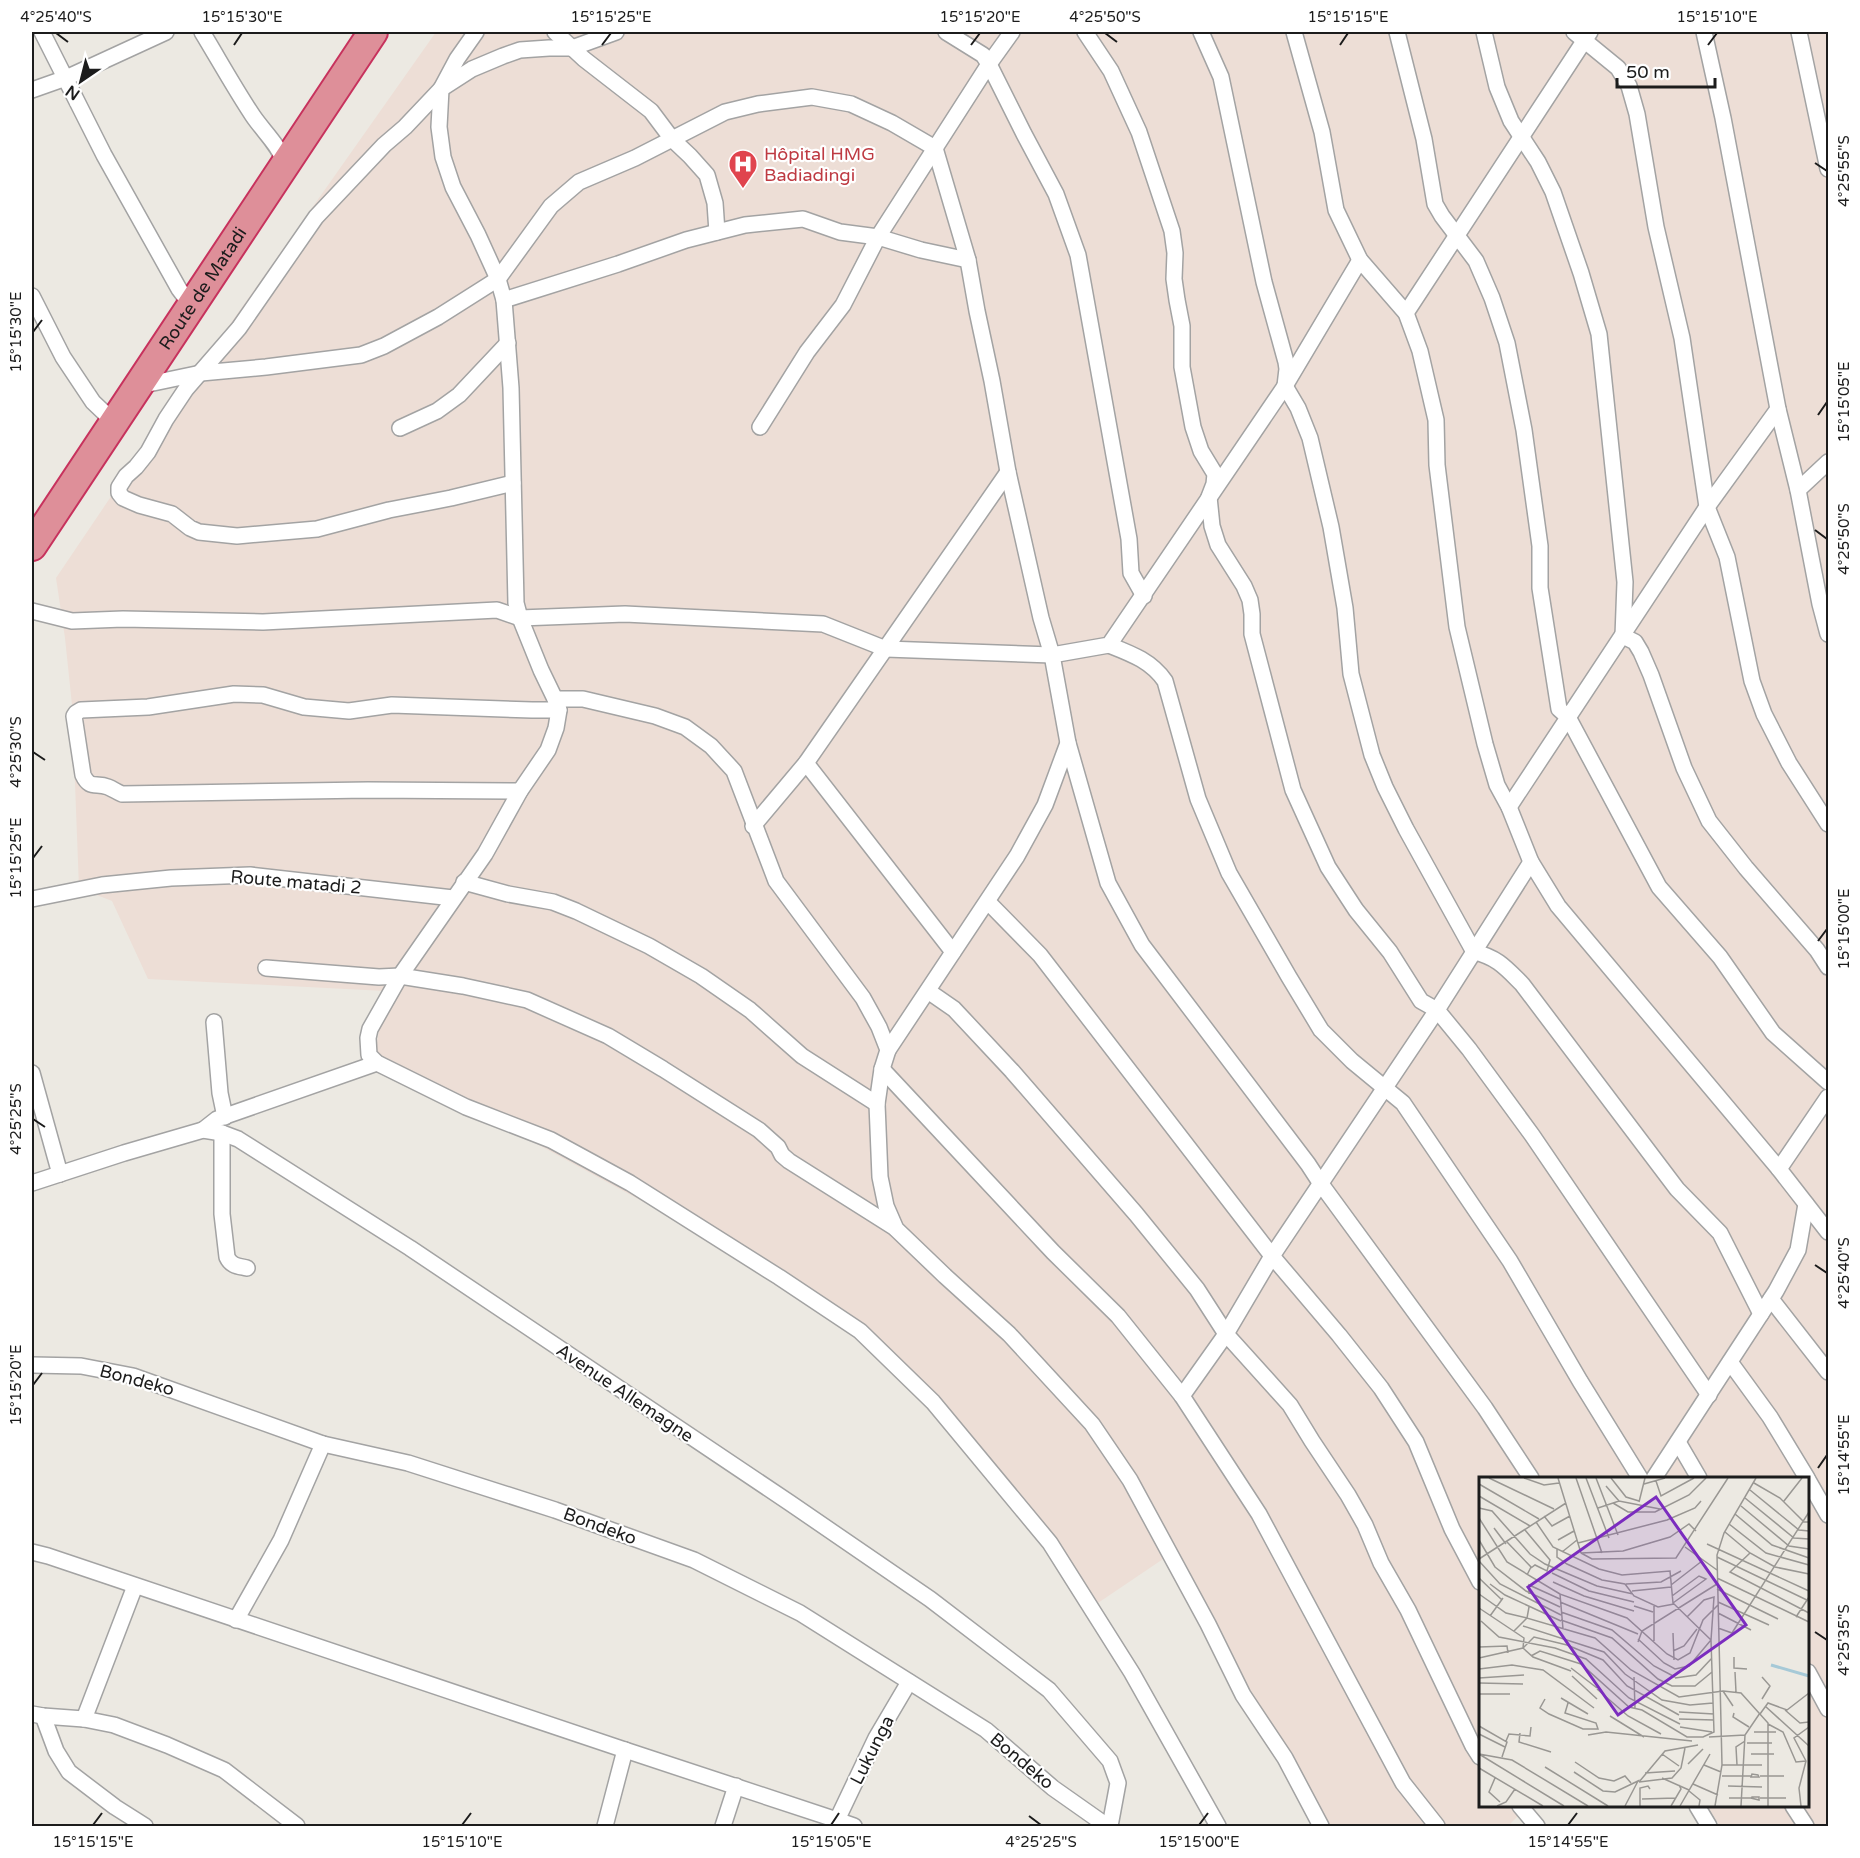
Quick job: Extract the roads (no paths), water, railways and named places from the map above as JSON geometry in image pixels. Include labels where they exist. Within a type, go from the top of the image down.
[{"type":"highway","name":"Route de Matadi","points":[[32,542],[373,32]]},
{"type":"street","points":[[42,32],[104,155],[179,289],[192,305]]},
{"type":"street","points":[[32,90],[66,78],[166,32]]},
{"type":"street","points":[[202,32],[262,129],[276,144],[285,163]]},
{"type":"street","points":[[476,32],[457,59],[441,89],[439,127],[443,157],[453,187],[498,279],[504,300],[508,343],[516,603],[541,670],[557,704],[556,728],[548,750],[520,791],[484,854],[400,976],[370,1029],[369,1055],[377,1063],[466,1107],[551,1140],[630,1183],[860,1331],[933,1402],[1050,1544],[1132,1673],[1218,1827]]},
{"type":"street","points":[[555,32],[651,111],[672,139],[707,175],[715,203],[717,232]]},
{"type":"street","points":[[513,483],[389,510],[317,529],[237,536],[199,532],[172,514],[123,498],[119,487],[148,452],[166,418],[186,389],[239,328],[316,217],[441,89],[472,69],[520,50],[572,48],[616,32]]},
{"type":"street","points":[[946,32],[983,55],[989,64],[1056,194],[1078,255],[1129,538],[1131,573],[1144,596]]},
{"type":"street","points":[[760,427],[807,352],[843,305],[878,237],[1012,32]]},
{"type":"street","points":[[1085,32],[1111,71],[1139,132],[1172,231],[1175,253],[1175,289],[1182,326],[1182,367],[1193,427],[1201,451],[1215,474],[1209,497],[1212,526],[1218,545],[1244,586],[1250,600],[1252,634],[1293,790],[1328,867],[1356,910],[1390,952],[1421,1001],[1437,1010],[1533,1135],[1708,1395]]},
{"type":"street","points":[[1201,32],[1221,77],[1264,282],[1286,362],[1285,386],[1298,408],[1310,438],[1328,516],[1345,608],[1350,674],[1372,755],[1385,787],[1474,952],[1488,955],[1522,984],[1677,1190],[1720,1233],[1761,1314]]},
{"type":"street","points":[[1294,32],[1322,132],[1336,210],[1360,261],[1406,313],[1420,351],[1436,420],[1437,465],[1457,627],[1497,785],[1509,807],[1531,862],[1558,906],[1779,1169],[1828,1232]]},
{"type":"street","points":[[1397,32],[1424,139],[1435,204],[1476,261],[1492,298],[1507,343],[1524,430],[1540,546],[1540,588],[1559,709],[1568,717],[1659,887],[1720,957],[1773,1033],[1828,1082]]},
{"type":"street","points":[[1484,32],[1497,87],[1511,121],[1538,162],[1553,192],[1599,334],[1625,582],[1623,636]]},
{"type":"street","points":[[1704,32],[1723,118],[1778,409],[1798,490],[1828,634]]},
{"type":"street","points":[[1799,32],[1828,169]]},
{"type":"street","points":[[1406,313],[1521,136],[1583,35],[1618,68],[1629,86],[1637,114],[1656,227],[1682,338],[1707,507],[1727,557],[1752,681],[1764,714],[1789,763],[1828,824]]},
{"type":"street","points":[[138,386],[201,373],[361,355],[384,346],[438,317],[498,279],[551,206],[579,182],[725,112],[758,104],[812,97],[851,104],[892,123],[935,148],[968,260],[1008,472],[1041,618],[1052,655],[1068,743],[1107,883],[1142,945],[1308,1164],[1485,1408],[1529,1477]]},
{"type":"street","points":[[504,300],[686,240],[745,225],[803,219],[840,232],[878,237],[921,250],[968,260]]},
{"type":"street","points":[[1109,645],[1285,386],[1360,261]]},
{"type":"street","points":[[32,296],[63,357],[93,402],[114,422]]},
{"type":"street","points":[[400,428],[437,411],[459,395],[508,343]]},
{"type":"street","points":[[1509,807],[1707,507],[1778,409]]},
{"type":"street","points":[[1798,490],[1828,462]]},
{"type":"street","points":[[753,826],[806,763],[1008,472]]},
{"type":"street","points":[[32,611],[72,621],[123,619],[263,622],[497,610],[520,618],[625,614],[823,624],[886,649],[1052,655],[1109,645],[1139,657],[1159,671],[1165,681],[1198,799],[1229,873],[1321,1030],[1352,1061],[1403,1103],[1510,1261],[1580,1382],[1639,1477]]},
{"type":"street","points":[[1623,636],[1635,642],[1641,652],[1684,768],[1709,821],[1746,868],[1817,950],[1828,967]]},
{"type":"street","points":[[520,791],[368,790],[122,794],[105,786],[91,785],[86,782],[74,716],[81,710],[148,707],[234,694],[263,694],[304,707],[350,711],[392,705],[557,704],[583,699],[656,716],[685,727],[711,746],[734,771],[753,826],[776,881],[863,998],[879,1027],[888,1050]]},
{"type":"street","points":[[896,1229],[886,1206],[880,1177],[878,1104],[882,1068],[888,1050],[1017,856],[1045,805],[1068,743]]},
{"type":"street","points":[[806,763],[953,952]]},
{"type":"street","points":[[1182,1396],[1226,1334],[1272,1256],[1386,1088],[1531,862]]},
{"type":"street","name":"Route matadi 2","points":[[32,899],[102,885],[171,878],[250,875],[453,898]]},
{"type":"street","points":[[464,882],[508,894],[553,902],[649,946],[701,976],[750,1010],[802,1056],[878,1104]]},
{"type":"street","points":[[988,902],[1040,955],[1272,1256],[1381,1388],[1416,1442],[1452,1529],[1479,1580]]},
{"type":"street","points":[[266,968],[379,977],[400,976],[463,986],[527,1000],[608,1036],[672,1074],[759,1130],[778,1147],[789,1161],[896,1229],[1009,1334],[1092,1424],[1130,1480],[1208,1624],[1243,1695],[1285,1758],[1321,1827]]},
{"type":"street","points":[[928,991],[954,1009],[975,1030],[1136,1214],[1197,1289],[1226,1334],[1290,1405],[1365,1525],[1381,1563],[1408,1610],[1479,1755]]},
{"type":"street","points":[[214,1022],[220,1093],[225,1117]]},
{"type":"street","points":[[203,1130],[217,1119],[377,1063]]},
{"type":"street","points":[[882,1068],[1053,1252],[1118,1317],[1182,1396],[1259,1514],[1403,1783],[1437,1827]]},
{"type":"street","points":[[32,1073],[60,1174]]},
{"type":"street","points":[[1779,1169],[1828,1097]]},
{"type":"street","name":"Avenue Allemagne","points":[[32,1183],[203,1130],[222,1133],[238,1139],[410,1248],[790,1503],[930,1599],[1048,1690],[1110,1761],[1118,1783],[1109,1827]]},
{"type":"street","points":[[222,1133],[222,1214],[227,1257],[234,1265],[247,1268]]},
{"type":"street","points":[[1655,1477],[1771,1299],[1798,1250],[1806,1204]]},
{"type":"street","points":[[1771,1299],[1828,1372]]},
{"type":"street","points":[[1730,1362],[1770,1417],[1806,1477]]},
{"type":"street","name":"Bondeko","points":[[32,1365],[81,1366],[133,1376],[323,1444],[408,1463],[555,1510],[694,1560],[800,1613],[986,1730],[1053,1788],[1109,1827]]},
{"type":"street","points":[[1678,1442],[1698,1477]]},
{"type":"street","points":[[236,1620],[281,1540],[323,1444]]},
{"type":"street","points":[[1809,1482],[1828,1515]]},
{"type":"street","points":[[32,1552],[854,1827]]},
{"type":"street","points":[[84,1719],[135,1586]]},
{"type":"street","points":[[1809,1674],[1828,1709]]},
{"type":"street","name":"Lukunga","points":[[837,1823],[876,1738],[909,1682]]},
{"type":"street","points":[[38,1715],[84,1719],[125,1729],[167,1745],[224,1770],[297,1827]]},
{"type":"street","points":[[38,1715],[69,1772],[115,1808],[145,1827]]},
{"type":"street","points":[[605,1827],[625,1750]]},
{"type":"street","points":[[723,1827],[736,1786]]},
{"type":"street","points":[[1521,1807],[1538,1827]]},
{"type":"street","points":[[1698,1807],[1709,1827]]},
{"type":"street","points":[[1794,1807],[1806,1827]]},
{"type":"place","name":"Hôpital HMG Badiadingi","points":[[743,190]]}]
